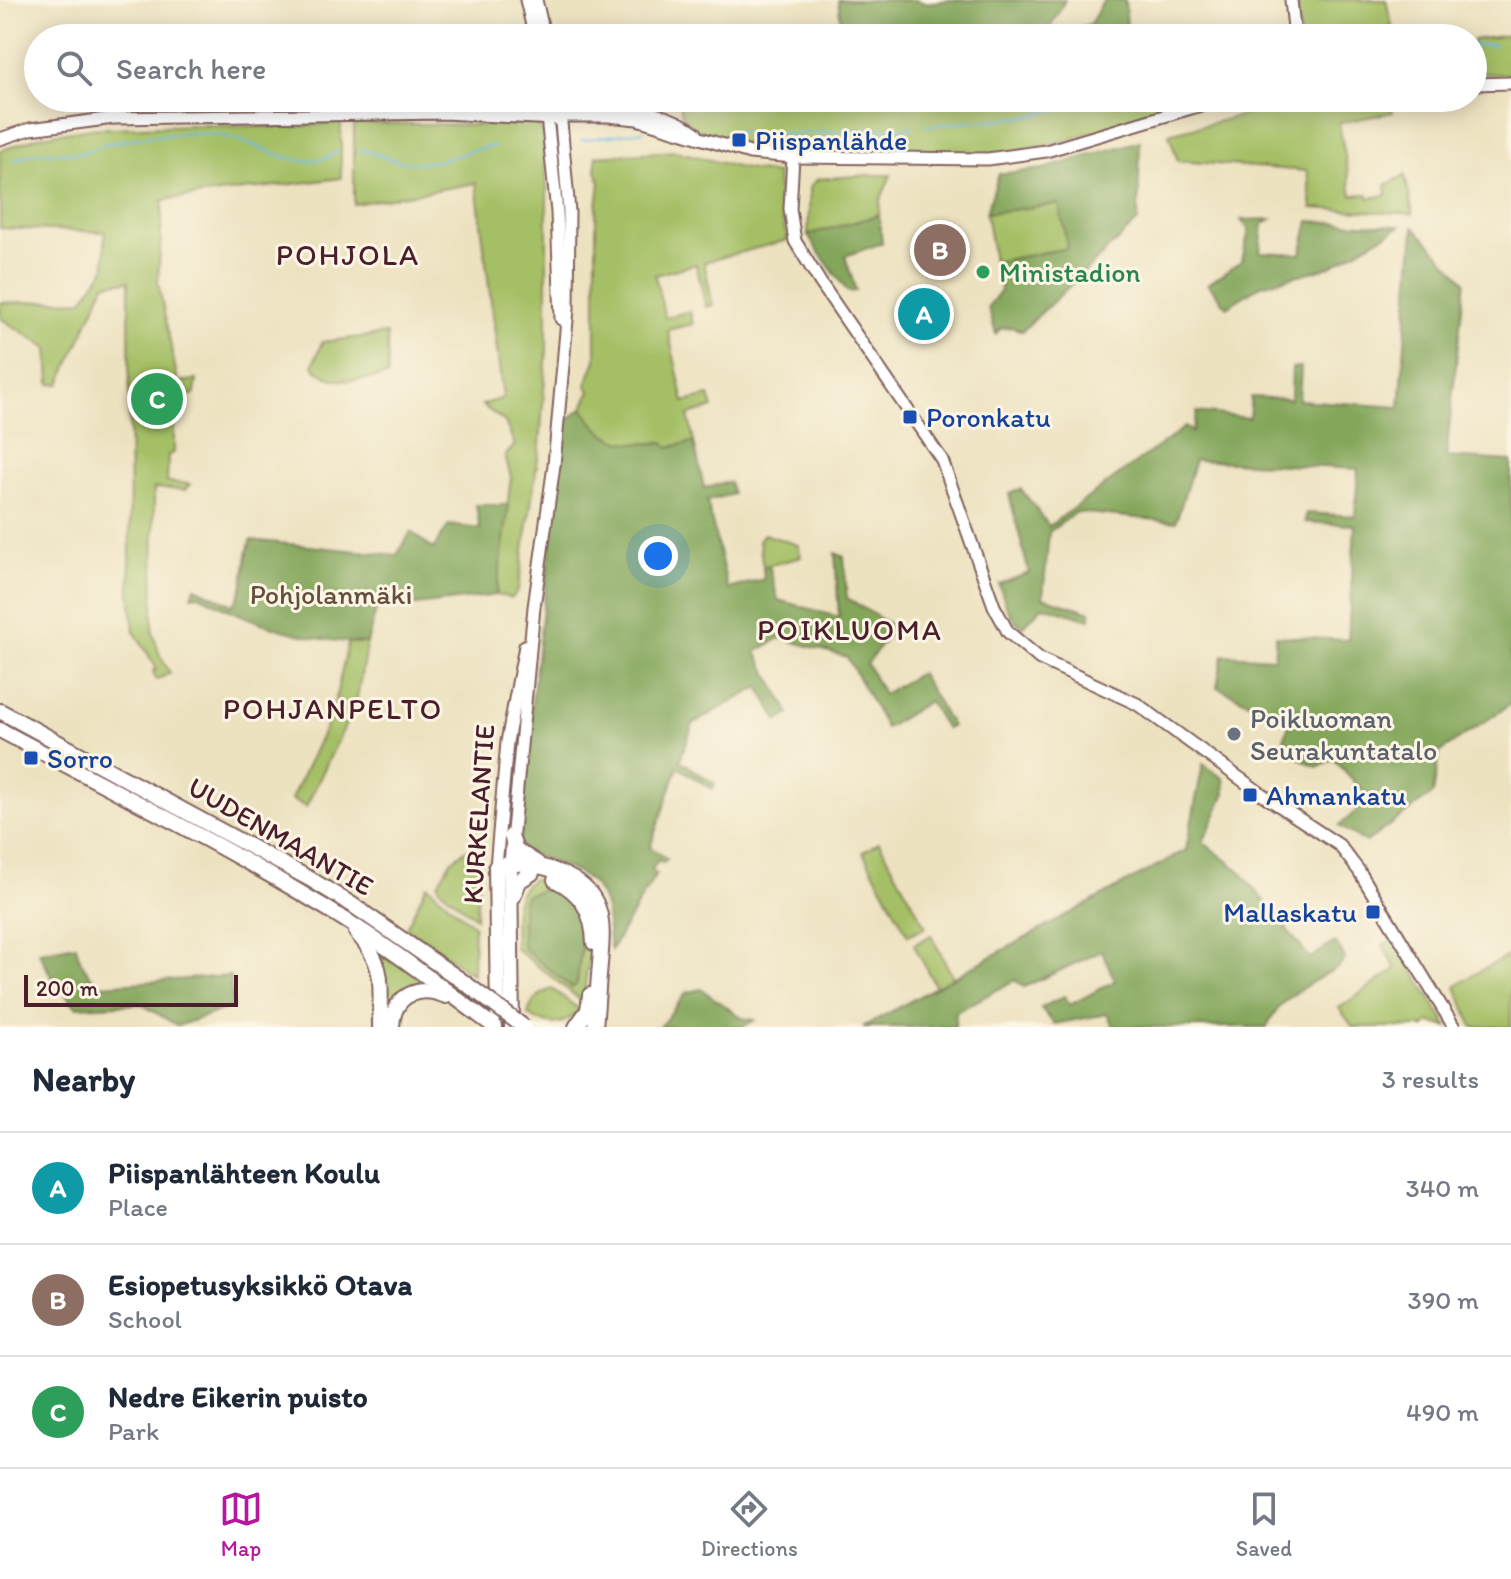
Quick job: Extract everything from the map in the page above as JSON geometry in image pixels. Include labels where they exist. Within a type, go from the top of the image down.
[{"type":"main road","name":"UUDENMAANTIE","points":[[0,711],[310,879],[351,904],[524,1027]]},
{"type":"main road","name":"UUDENMAANTIE","points":[[0,730],[345,919],[497,1027]]},
{"type":"main road","points":[[511,836],[520,853],[583,885],[599,908],[603,935],[595,1027]]},
{"type":"main road","points":[[505,867],[548,868]]},
{"type":"main road","points":[[505,867],[557,881],[573,890],[586,905],[594,945],[589,1003],[584,1018],[576,1027]]},
{"type":"main road","name":"KURKELANTIE","points":[[505,867],[510,909],[512,1027]]},
{"type":"main road","name":"KURKELANTIE","points":[[497,1027],[505,867]]},
{"type":"main road","points":[[510,909],[517,884],[532,873]]},
{"type":"main road","points":[[345,919],[377,959],[381,980],[380,1027]]},
{"type":"main road","points":[[392,1027],[395,1009],[411,992],[434,991],[464,1004]]},
{"type":"street","points":[[526,0],[532,24]]},
{"type":"street","points":[[536,0],[542,24]]},
{"type":"street","points":[[1291,0],[1294,24]]},
{"type":"street","points":[[1487,84],[1511,83]]},
{"type":"street","points":[[0,139],[30,129],[114,118],[453,112]]},
{"type":"street","name":"KURKELANTIE","points":[[505,867],[511,836],[534,607],[554,465],[562,363],[552,112]]},
{"type":"street","points":[[587,112],[701,136],[750,153],[793,157],[1003,157],[1046,151],[1178,112]]},
{"type":"street","points":[[793,157],[790,209],[795,241],[816,277],[942,460],[989,595],[1008,632],[1040,659],[1117,694],[1156,716],[1263,795],[1339,845],[1359,871],[1454,1027]]},
{"type":"street","name":"KURKELANTIE","points":[[505,867],[507,742],[534,607]]},
{"type":"green space","points":[[838,0],[917,0],[924,3],[950,0],[1065,0],[1052,24],[841,24]]},
{"type":"green space","points":[[1104,0],[1125,0],[1127,24],[1090,24]]},
{"type":"green space","points":[[1297,0],[1386,0],[1392,24],[1299,24]]},
{"type":"green space","points":[[1511,35],[1511,75],[1487,74],[1487,38]]},
{"type":"green space","points":[[684,112],[1156,112],[1041,147],[994,154],[848,153],[769,148],[731,141],[701,131],[684,117]]},
{"type":"green space","points":[[1255,112],[1393,112],[1339,123],[1352,195],[1368,194],[1369,198],[1387,195],[1386,185],[1405,175],[1413,214],[1312,208],[1307,171],[1178,161],[1169,134]]},
{"type":"green space","points":[[341,122],[341,178],[163,200],[158,282],[178,382],[197,380],[195,393],[174,404],[174,453],[168,455],[167,482],[190,484],[185,490],[154,488],[153,633],[160,656],[170,673],[156,680],[153,671],[157,669],[134,631],[130,594],[129,281],[105,284],[60,384],[50,384],[48,348],[0,318],[0,303],[83,300],[105,268],[105,232],[0,228],[0,151],[40,136],[85,129],[195,125],[292,127]]},
{"type":"green space","points":[[354,123],[475,125],[538,123],[543,134],[547,188],[547,349],[540,445],[518,590],[512,598],[496,595],[511,477],[505,456],[515,445],[505,422],[482,405],[503,398],[476,183],[354,204]]},
{"type":"green space","points":[[1140,141],[1138,221],[1022,331],[1012,327],[1000,329],[996,334],[988,307],[1001,290],[994,262],[1068,248],[1059,204],[986,213],[999,174],[1043,169]]},
{"type":"green space","points":[[676,151],[777,174],[779,207],[788,240],[704,262],[713,305],[706,307],[696,264],[655,275],[665,318],[690,311],[693,324],[668,330],[684,402],[709,396],[713,408],[688,415],[694,442],[669,447],[663,442],[637,444],[616,440],[598,428],[583,408],[590,391],[586,385],[596,360],[596,214],[600,182],[596,156]]},
{"type":"green space","points":[[891,175],[880,201],[879,215],[808,235],[810,186],[818,179]]},
{"type":"green space","points":[[1059,204],[1068,248],[994,262],[986,213]]},
{"type":"green space","points":[[879,215],[882,243],[845,256],[856,291],[848,292],[808,235]]},
{"type":"green space","points":[[1271,219],[1263,224],[1260,252],[1301,254],[1309,221],[1400,226],[1329,267],[1261,285],[1227,307],[1208,284],[1242,261],[1249,230],[1241,220]]},
{"type":"green space","points":[[1414,227],[1465,281],[1446,457],[1511,461],[1511,704],[1440,752],[1433,794],[1366,842],[1339,826],[1370,799],[1334,759],[1317,767],[1295,756],[1284,738],[1290,722],[1217,687],[1223,655],[1274,658],[1276,636],[1348,640],[1355,525],[1305,522],[1306,513],[1355,516],[1358,469],[1195,460],[1176,522],[1077,512],[1049,532],[1043,597],[1091,612],[1090,619],[1043,606],[1023,627],[1010,613],[999,584],[1029,573],[1009,494],[1021,489],[1049,526],[1185,427],[1192,432],[1197,412],[1249,418],[1251,397],[1291,399],[1292,368],[1301,367],[1299,400],[1400,407]]},
{"type":"green space","points":[[387,334],[388,376],[337,380],[313,365],[322,342]]},
{"type":"green space","points":[[583,408],[598,428],[616,440],[637,444],[663,442],[669,447],[694,442],[704,488],[729,482],[733,494],[707,501],[728,589],[764,579],[763,567],[769,565],[778,600],[839,617],[835,553],[844,557],[847,598],[894,627],[867,664],[883,694],[920,673],[952,726],[946,729],[929,701],[886,728],[847,657],[780,638],[756,652],[790,714],[778,721],[759,687],[693,724],[680,760],[715,784],[712,789],[678,767],[650,847],[667,859],[663,863],[658,860],[652,870],[656,874],[611,950],[605,906],[597,889],[578,873],[520,847],[517,829],[565,421]]},
{"type":"green space","name":"Pohjolanmäki","points":[[476,505],[509,505],[496,595],[416,605],[403,602],[376,610],[367,643],[300,635],[259,622],[199,595],[192,596],[195,587],[233,605],[241,591],[251,540],[397,555],[411,532],[433,549],[449,525],[480,529]]},
{"type":"green space","points":[[764,534],[798,545],[801,557],[763,567],[759,540]]},
{"type":"green space","points":[[348,643],[367,643],[356,703],[306,807],[291,799],[332,714]]},
{"type":"green space","points":[[1203,764],[1224,779],[1225,794],[1203,842],[1239,870],[1310,958],[1335,942],[1345,958],[1340,966],[1288,999],[1272,1016],[1267,1027],[1114,1027],[1107,1014],[1054,1024],[1041,1008],[1064,996],[1070,1005],[1115,981],[1102,951],[1024,987],[1015,980],[956,1012],[953,1027],[863,1027],[1186,850]]},
{"type":"green space","points":[[879,842],[926,927],[908,935],[863,852]]},
{"type":"green space","points":[[466,850],[480,851],[476,918],[438,884],[451,861]]},
{"type":"green space","points":[[532,879],[552,883],[581,905],[591,939],[583,1002],[515,948],[517,902]]},
{"type":"green space","points":[[427,885],[474,926],[473,975],[406,928]]},
{"type":"green space","points":[[546,889],[561,896],[578,916],[580,955],[577,984],[572,988],[522,947],[522,905],[525,895]]},
{"type":"green space","points":[[931,935],[953,977],[936,987],[914,945]]},
{"type":"green space","points":[[1391,941],[1400,949],[1448,1027],[1429,1022],[1426,1027],[1353,1027],[1339,1008],[1396,969],[1383,944]]},
{"type":"green space","points":[[374,944],[432,987],[396,998],[389,1006],[383,1005]]},
{"type":"green space","points":[[76,945],[84,968],[101,985],[230,976],[233,1006],[178,1026],[141,1004],[76,1007],[51,976],[39,952]]},
{"type":"green space","points":[[1511,954],[1511,1027],[1473,1027],[1456,987]]},
{"type":"green space","points":[[552,989],[580,1010],[568,1020],[556,1023],[543,1022],[528,1015],[536,999]]},
{"type":"green space","points":[[701,989],[742,1018],[755,1020],[742,1027],[660,1027],[686,993]]},
{"type":"waterway","points":[[1487,45],[1495,45]]},
{"type":"waterway","points":[[924,126],[1026,117],[1047,112]]},
{"type":"waterway","points":[[735,132],[797,134],[913,127]]},
{"type":"waterway","points":[[581,140],[644,131]]},
{"type":"waterway","points":[[14,160],[40,153],[80,153],[109,143],[187,134],[232,138],[298,160],[311,161],[338,152]]},
{"type":"waterway","points":[[358,151],[419,163],[494,146]]},
{"type":"place","name":"Piispanlähde","points":[[739,140]]},
{"type":"place","name":"Esiopetusyksikkö Otava","points":[[940,250]]},
{"type":"place","name":"Ministadion","points":[[983,272]]},
{"type":"place","name":"Piispanlähteen Koulu","points":[[924,314]]},
{"type":"place","name":"Nedre Eikerin puisto","points":[[157,399]]},
{"type":"place","name":"Poronkatu","points":[[910,417]]},
{"type":"place","name":"Poikluoman Seurakuntatalo","points":[[1234,734]]},
{"type":"place","name":"Sorro","points":[[31,758]]},
{"type":"place","name":"Ahmankatu","points":[[1250,795]]},
{"type":"place","name":"Mallaskatu","points":[[1373,912]]},
{"type":"district","name":"POHJOLA","points":[[348,254]]},
{"type":"district","name":"POIKLUOMA","points":[[850,629]]},
{"type":"district","name":"POHJANPELTO","points":[[333,708]]}]
